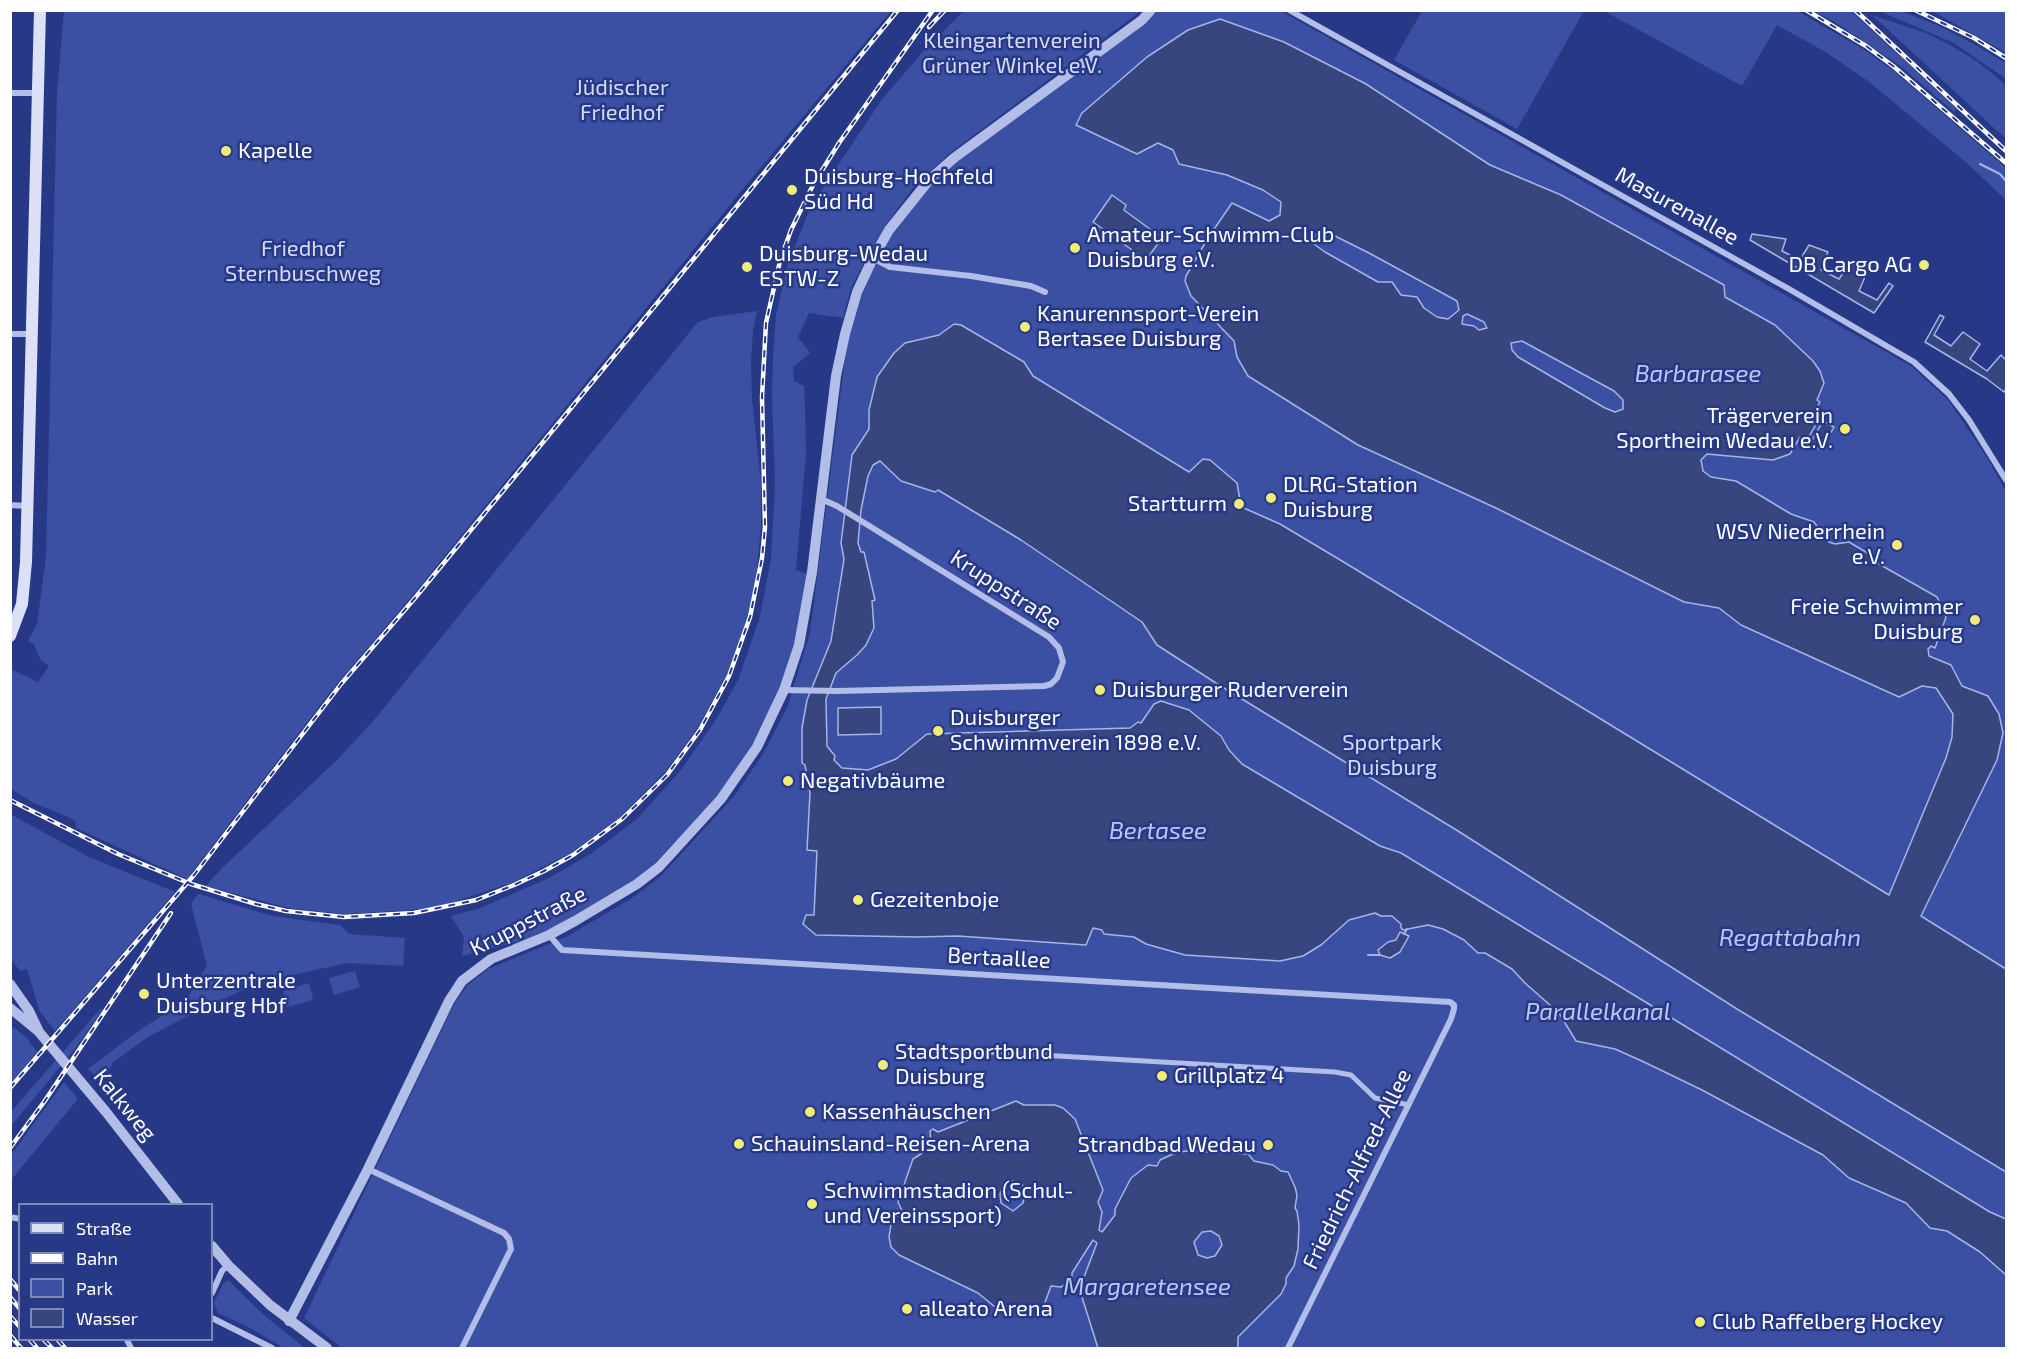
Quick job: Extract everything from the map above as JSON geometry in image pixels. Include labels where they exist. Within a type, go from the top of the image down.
[{"type":"main road","points":[[10,636],[18,618],[24,591],[40,10]]},
{"type":"street","name":"Kruppstraße","points":[[289,1321],[368,1168],[449,1001],[467,975],[491,959],[549,935],[637,884],[659,867],[721,799],[757,747],[784,690],[799,645],[806,612],[836,376],[845,334],[857,292],[889,230],[930,179],[954,158],[1142,20],[1151,10]]},
{"type":"street","name":"Masurenallee","points":[[1288,10],[1789,289],[1914,362],[1949,394],[1979,435],[2007,480]]},
{"type":"street","points":[[10,93],[37,93]]},
{"type":"street","points":[[873,258],[890,267],[981,278],[1030,286],[1045,292]]},
{"type":"street","points":[[10,334],[32,334]]},
{"type":"street","name":"Kruppstraße","points":[[784,690],[806,692],[1044,686],[1051,684],[1057,678],[1063,662],[1059,648],[1049,637],[821,499]]},
{"type":"street","points":[[10,505],[28,506]]},
{"type":"street","name":"Bertaallee","points":[[549,935],[562,950],[1437,1001],[1454,1005]]},
{"type":"street","name":"Kalkweg","points":[[10,984],[29,1011],[39,1032]]},
{"type":"street","name":"Friedrich-Alfred-Allee","points":[[1288,1348],[1451,1019],[1454,1005]]},
{"type":"street","name":"Kalkweg","points":[[10,1008],[39,1032],[106,1112],[177,1203]]},
{"type":"street","points":[[937,1049],[1335,1072],[1351,1075],[1376,1098],[1409,1105]]},
{"type":"street","points":[[368,1168],[504,1233],[509,1239],[511,1249],[462,1348]]},
{"type":"street","points":[[213,1247],[228,1266],[289,1321],[327,1348]]},
{"type":"street","points":[[213,1291],[222,1271],[228,1266]]},
{"type":"street","points":[[213,1318],[272,1348]]},
{"type":"green space","points":[[2003,10],[2006,12],[2006,53],[1932,11]]},
{"type":"green space","name":"Friedhof Sternbuschweg","points":[[64,11],[891,11],[747,184],[413,595],[335,686],[187,879],[76,828],[75,820],[32,802],[11,789],[11,672],[12,670],[38,682],[49,666],[40,659],[34,644],[28,641],[37,624],[46,557],[57,94]]},
{"type":"green space","name":"Kleingartenverein Grüner Winkel e.V.","points":[[964,11],[1141,11],[950,153],[916,184],[885,226],[868,255],[851,288],[843,318],[809,313],[798,337],[810,353],[793,367],[794,381],[804,386],[806,453],[796,570],[807,574],[795,644],[780,688],[744,761],[723,790],[655,863],[634,880],[560,925],[521,941],[462,956],[464,937],[451,916],[478,909],[549,878],[592,853],[638,818],[681,770],[717,718],[738,680],[759,620],[771,559],[775,483],[773,355],[776,315],[788,263],[811,206],[883,98],[926,48]]},
{"type":"green space","name":"Sportpark Duisburg","points":[[1157,11],[1281,11],[1911,366],[1948,400],[1988,459],[2006,492],[2006,1348],[342,1348],[304,1318],[454,1004],[468,985],[488,969],[566,937],[629,900],[659,878],[735,795],[763,754],[787,708],[810,633],[847,343],[857,303],[877,257],[900,222],[937,180],[958,161],[1147,21]]},
{"type":"green space","points":[[1422,11],[1584,11],[1517,129],[1394,60]]},
{"type":"green space","points":[[1604,11],[1797,11],[1863,49],[1895,72],[2006,168],[2006,200],[1967,163],[1868,81],[1824,51],[1777,25],[1742,86]]},
{"type":"green space","points":[[1813,11],[1851,11],[1957,109],[1954,112],[1899,65],[1833,21]]},
{"type":"green space","points":[[1879,11],[1901,11],[1937,25],[1970,42],[2006,63],[2006,79],[1954,43]]},
{"type":"green space","points":[[1872,15],[1926,33],[1952,46],[1978,62],[2006,85],[2006,139]]},
{"type":"green space","points":[[757,311],[751,361],[752,400],[761,482],[761,526],[755,589],[748,617],[727,674],[698,728],[665,772],[620,817],[571,853],[511,883],[448,904],[414,910],[345,914],[288,908],[206,886],[222,868],[338,759],[374,720],[698,322],[713,317]]},
{"type":"green space","points":[[10,814],[89,857],[175,892],[55,1031],[39,1010],[27,969],[20,971],[11,959]]},
{"type":"green space","points":[[198,894],[273,916],[340,925],[349,934],[405,938],[403,966],[347,963],[261,982],[199,1010],[148,1037],[113,1062],[103,1083],[88,1069],[134,1034],[186,1000],[207,966],[191,904]]},
{"type":"green space","points":[[355,971],[360,987],[334,995],[329,978]]},
{"type":"green space","points":[[309,983],[313,1000],[287,1007],[283,991]]},
{"type":"green space","points":[[100,1009],[102,1010],[75,1049],[11,1126],[11,1112]]},
{"type":"green space","points":[[13,1027],[26,1037],[37,1052],[11,1083],[11,1032]]},
{"type":"green space","points":[[64,1082],[77,1098],[76,1101],[11,1180],[11,1155]]},
{"type":"green space","points":[[228,1280],[265,1316],[305,1348],[284,1348],[218,1313],[214,1303],[223,1284]]},
{"type":"water","points":[[1220,19],[1284,42],[1366,84],[1490,165],[1561,195],[1724,285],[1725,297],[1775,325],[1813,361],[1824,383],[1817,400],[1820,402],[1815,411],[1822,414],[1807,440],[1800,437],[1790,454],[1773,460],[1707,454],[1701,460],[1703,471],[1711,477],[1736,481],[1791,514],[1814,522],[1829,542],[1835,544],[1849,542],[1874,557],[1872,560],[1937,597],[1946,617],[1935,648],[1931,646],[1928,649],[1929,656],[1951,665],[1962,686],[1988,696],[1999,714],[2003,733],[1997,760],[1921,916],[2006,969],[2006,1172],[1737,1009],[1458,831],[1219,685],[1157,645],[1142,622],[1021,540],[938,490],[935,492],[901,481],[880,461],[873,465],[868,476],[861,510],[858,543],[861,552],[864,552],[875,600],[872,601],[874,628],[866,645],[836,673],[826,699],[827,746],[835,756],[834,760],[842,768],[868,770],[896,759],[927,734],[1130,728],[1138,722],[1141,723],[1154,704],[1161,701],[1189,710],[1221,736],[1229,750],[1242,764],[1380,846],[1401,853],[1990,1212],[2006,1219],[2006,1275],[1980,1252],[1947,1231],[1930,1228],[1906,1203],[1849,1178],[1823,1155],[1702,1090],[1644,1062],[1615,1049],[1576,1041],[1559,1013],[1512,969],[1485,953],[1478,953],[1464,940],[1443,929],[1428,925],[1403,930],[1401,924],[1392,916],[1381,916],[1375,913],[1349,920],[1321,945],[1303,956],[1280,961],[1185,955],[1146,944],[1134,937],[1104,934],[1102,930],[1093,928],[1086,945],[958,936],[816,935],[803,924],[806,915],[814,915],[817,851],[807,850],[810,793],[805,765],[802,763],[802,728],[807,700],[831,641],[844,559],[841,543],[852,455],[869,429],[869,410],[877,377],[894,353],[905,343],[939,335],[954,324],[961,325],[1024,362],[1033,376],[1189,472],[1203,459],[1210,460],[1237,483],[1240,500],[1237,505],[1280,524],[1342,561],[1889,895],[1946,758],[1952,737],[1953,714],[1936,688],[1922,686],[1899,697],[1741,625],[1719,608],[1684,602],[1496,508],[1358,445],[1248,376],[1237,357],[1234,341],[1191,296],[1185,281],[1208,238],[1232,203],[1269,221],[1280,215],[1281,202],[1263,190],[1227,175],[1179,164],[1173,150],[1158,143],[1137,154],[1076,125],[1082,113],[1147,57],[1188,30]],"holes":[[[1317,233],[1329,233],[1369,253],[1457,301],[1459,310],[1448,319],[1437,317],[1424,308],[1417,297],[1401,295],[1392,282],[1378,282],[1325,252],[1311,242]],[[1467,314],[1484,322],[1487,328],[1479,330],[1474,326],[1462,324],[1463,316]],[[1522,341],[1614,391],[1623,400],[1623,409],[1615,412],[1605,408],[1518,357],[1512,350],[1511,343]]]},
{"type":"water","points":[[1112,195],[1126,205],[1124,210],[1162,238],[1146,260],[1093,222]]},
{"type":"water","points":[[1752,234],[1786,239],[1782,251],[1800,260],[1809,245],[1828,252],[1821,270],[1839,279],[1850,263],[1867,272],[1859,291],[1877,300],[1889,283],[1893,286],[1874,313],[1750,240]]},
{"type":"water","points":[[1940,315],[1944,317],[1934,335],[1951,346],[1963,332],[1980,344],[1970,359],[1987,371],[2001,355],[2006,360],[2006,389],[2004,392],[1987,379],[1925,342]]},
{"type":"water","points":[[1823,421],[1834,427],[1821,450],[1810,444]]},
{"type":"water","points":[[881,707],[881,734],[838,735],[838,708]]},
{"type":"water","points":[[1400,932],[1409,936],[1400,952],[1390,958],[1380,955],[1378,950],[1388,942],[1396,940]]},
{"type":"water","name":"Margaretensee","points":[[1016,1101],[1024,1105],[1055,1105],[1063,1108],[1075,1119],[1103,1190],[1098,1202],[1102,1212],[1099,1230],[1102,1232],[1115,1215],[1115,1209],[1131,1178],[1148,1165],[1157,1166],[1160,1160],[1185,1151],[1248,1154],[1254,1161],[1273,1165],[1281,1171],[1288,1172],[1295,1187],[1297,1195],[1295,1208],[1299,1225],[1298,1249],[1294,1266],[1286,1278],[1281,1294],[1238,1337],[1238,1348],[1098,1348],[1081,1294],[1085,1288],[1084,1277],[1097,1243],[1093,1240],[1072,1273],[1072,1280],[1061,1287],[1051,1286],[1044,1305],[995,1307],[978,1293],[899,1255],[891,1247],[889,1237],[892,1219],[903,1213],[898,1202],[913,1159],[924,1152],[931,1142],[930,1131],[933,1129],[938,1132]],"holes":[[[1012,1181],[1021,1183],[1026,1190],[1023,1203],[1013,1211],[1001,1203],[1000,1194],[1003,1186]],[[1211,1231],[1219,1236],[1222,1245],[1215,1256],[1207,1258],[1198,1255],[1194,1242],[1202,1232]]]},
{"type":"waterway","points":[[1980,164],[2000,174],[2006,181]]},
{"type":"waterway","points":[[1404,934],[1407,929]]},
{"type":"waterway","points":[[1368,955],[1380,955]]},
{"type":"railway","points":[[10,1088],[194,875],[341,684],[415,598],[898,10]]},
{"type":"railway","points":[[10,800],[118,854],[191,884],[286,911],[344,917],[414,913],[476,900],[514,885],[573,855],[622,819],[667,775],[700,730],[729,676],[750,617],[762,558],[765,527],[762,397],[766,323],[780,261],[791,230],[813,185],[839,143],[933,10]]},
{"type":"railway","points":[[929,27],[945,10]]},
{"type":"railway","points":[[1806,10],[1866,46],[1893,66],[2006,163]]},
{"type":"railway","points":[[1855,10],[2006,151]]},
{"type":"railway","points":[[1915,10],[1974,38],[2006,58]]},
{"type":"railway","points":[[10,1148],[44,1102],[171,913]]},
{"type":"railway","points":[[10,1279],[18,1289]]},
{"type":"railway","points":[[10,1297],[18,1307]]},
{"type":"railway","points":[[10,1316],[18,1325]]},
{"type":"railway","points":[[10,1335],[21,1348]]},
{"type":"railway","points":[[31,1341],[37,1348]]},
{"type":"railway","points":[[45,1341],[52,1348]]},
{"type":"railway","points":[[59,1341],[65,1348]]},
{"type":"place","name":"Kapelle","points":[[226,151]]},
{"type":"place","name":"Duisburg-Hochfeld Süd Hd","points":[[792,190]]},
{"type":"place","name":"Amateur-Schwimm-Club Duisburg e.V.","points":[[1075,248]]},
{"type":"place","name":"DB Cargo AG","points":[[1924,265]]},
{"type":"place","name":"Duisburg-Wedau ESTW-Z","points":[[747,267]]},
{"type":"place","name":"Kanurennsport-Verein Bertasee Duisburg","points":[[1025,327]]},
{"type":"place","name":"Trägerverein Sportheim Wedau e.V.","points":[[1845,429]]},
{"type":"place","name":"DLRG-Station Duisburg","points":[[1271,498]]},
{"type":"place","name":"Startturm","points":[[1239,504]]},
{"type":"place","name":"WSV Niederrhein e.V.","points":[[1897,545]]},
{"type":"place","name":"Freie Schwimmer Duisburg","points":[[1975,620]]},
{"type":"place","name":"Duisburger Ruderverein","points":[[1100,690]]},
{"type":"place","name":"Duisburger Schwimmverein 1898 e.V.","points":[[938,731]]},
{"type":"place","name":"Negativbäume","points":[[788,781]]},
{"type":"place","name":"Gezeitenboje","points":[[858,900]]},
{"type":"place","name":"Unterzentrale Duisburg Hbf","points":[[144,994]]},
{"type":"place","name":"Stadtsportbund Duisburg","points":[[883,1065]]},
{"type":"place","name":"Grillplatz 4","points":[[1162,1076]]},
{"type":"place","name":"Kassenhäuschen","points":[[810,1112]]},
{"type":"place","name":"Schauinsland-Reisen-Arena","points":[[739,1144]]},
{"type":"place","name":"Strandbad Wedau","points":[[1268,1145]]},
{"type":"place","name":"Schwimmstadion (Schul- und Vereinssport)","points":[[812,1204]]},
{"type":"place","name":"alleato Arena","points":[[907,1309]]},
{"type":"place","name":"Club Raffelberg Hockey","points":[[1700,1322]]},
{"type":"park label","name":"Jüdischer Friedhof","points":[[622,100]]},
{"type":"water label","name":"Barbarasee","points":[[1698,374]]},
{"type":"water label","name":"Bertasee","points":[[1158,831]]},
{"type":"water label","name":"Regattabahn","points":[[1790,938]]},
{"type":"water label","name":"Parallelkanal","points":[[1598,1012]]}]
